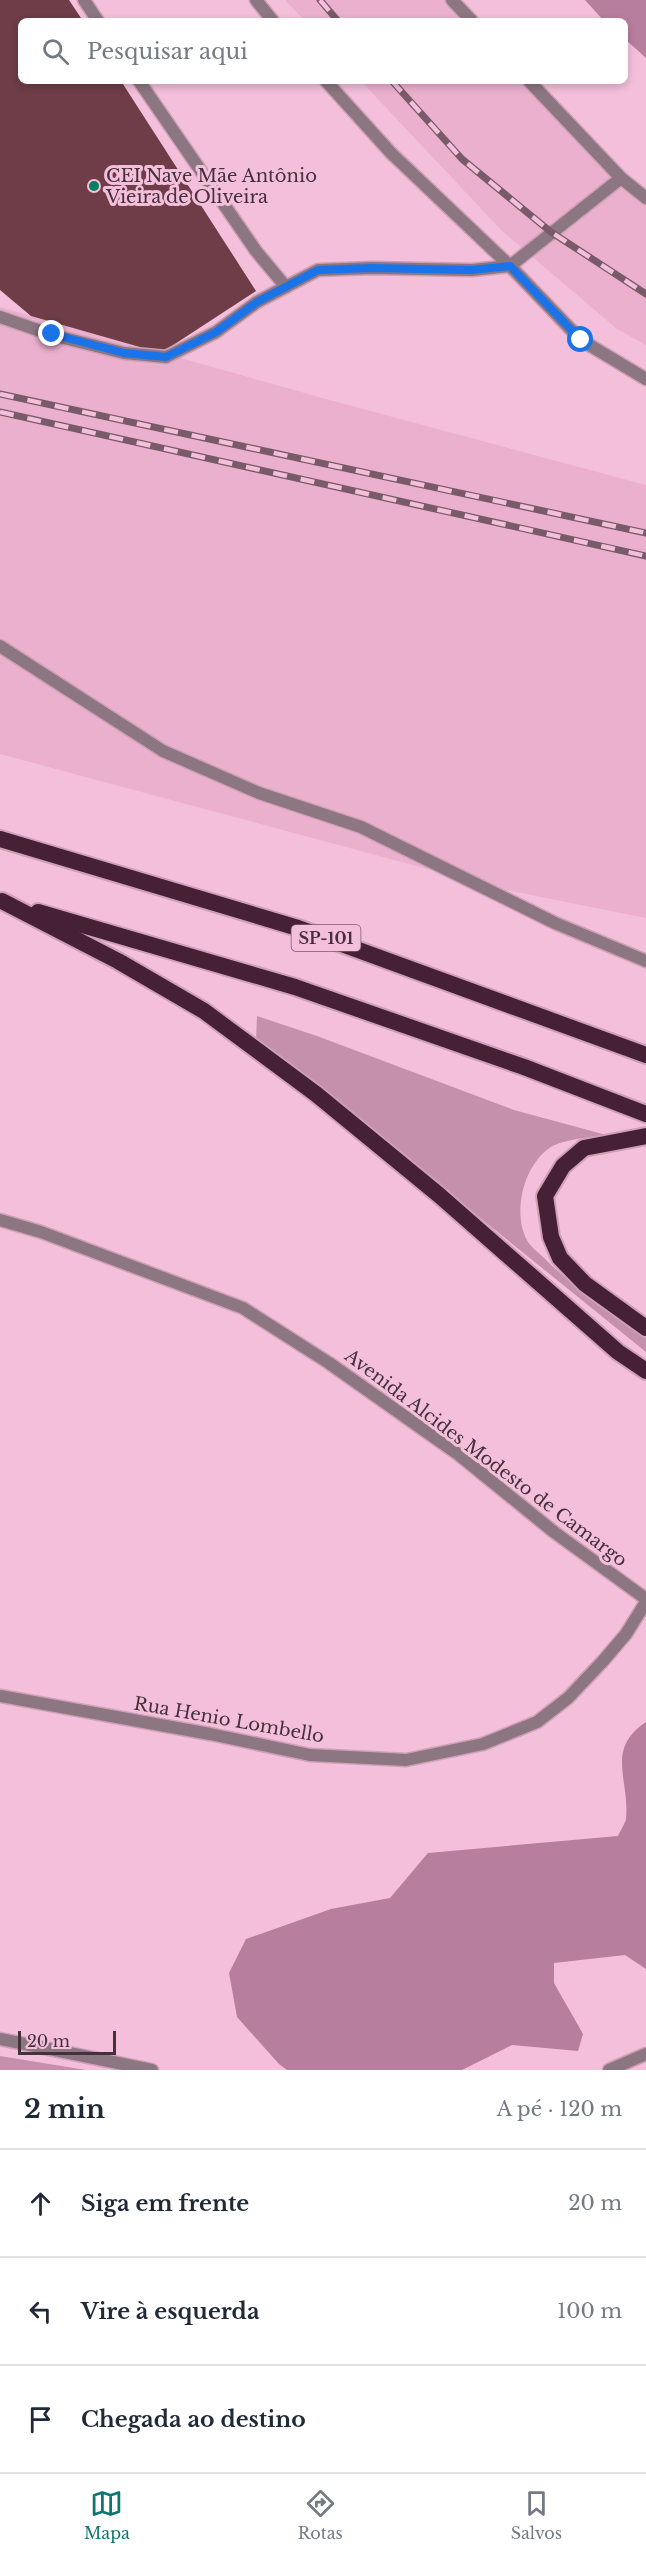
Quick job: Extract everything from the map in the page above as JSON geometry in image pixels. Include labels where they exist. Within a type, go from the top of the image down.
[{"type":"highway","name":"SP-101","points":[[0,839],[298,928],[646,1055]]},
{"type":"highway","points":[[1,901],[295,987],[524,1067],[646,1114]]},
{"type":"highway","points":[[1,901],[118,961],[204,1011],[316,1094],[439,1195],[618,1352],[646,1371]]},
{"type":"highway","points":[[646,1136],[584,1148],[563,1166],[545,1196],[551,1237],[560,1258],[585,1284],[646,1328]]},
{"type":"street","points":[[84,0],[96,18]]},
{"type":"street","points":[[256,0],[271,18]]},
{"type":"street","points":[[452,0],[469,18]]},
{"type":"street","points":[[141,84],[256,251],[286,287]]},
{"type":"street","points":[[329,84],[391,153],[510,266],[581,340],[646,379]]},
{"type":"street","points":[[532,84],[621,178],[646,198]]},
{"type":"street","points":[[0,317],[52,334],[124,353],[166,357],[216,332],[257,302],[318,270],[372,268],[472,270],[510,266],[621,178]]},
{"type":"street","points":[[0,646],[163,751],[259,793],[362,827],[555,923],[646,961]]},
{"type":"street","name":"Avenida Alcides Modesto de Camargo","points":[[0,1220],[243,1308],[328,1363],[439,1440],[554,1532],[646,1600]]},
{"type":"street","name":"Rua Henio Lombello","points":[[0,1696],[210,1734],[310,1755],[406,1760],[483,1744],[537,1722],[568,1698],[603,1661],[626,1634],[646,1600]]},
{"type":"street","points":[[0,2039],[152,2070]]},
{"type":"street","points":[[609,2070],[646,2054]]},
{"type":"shaded area","points":[[285,0],[452,0],[469,18],[302,18]]},
{"type":"shaded area","points":[[585,0],[646,0],[646,58],[628,42],[628,18],[601,18]]},
{"type":"shaded area","points":[[364,84],[532,84],[646,198],[646,345],[617,329],[502,231]]},
{"type":"shaded area","points":[[0,307],[326,399],[646,485],[646,918],[502,889],[0,754]]},
{"type":"shaded area","points":[[257,1016],[317,1036],[514,1110],[610,1136],[588,1137],[564,1142],[551,1147],[542,1155],[527,1177],[523,1190],[521,1217],[523,1230],[531,1246],[556,1269],[646,1337],[646,1352],[442,1187],[256,1043]]},
{"type":"shaded area","points":[[646,1722],[646,1969],[625,1955],[554,1963],[554,1983],[583,2034],[578,2051],[512,2045],[462,2070],[287,2070],[237,2017],[229,1973],[246,1939],[331,1909],[390,1898],[428,1853],[618,1836],[626,1819],[623,1754],[626,1743]]},
{"type":"shaded area","points":[[0,2056],[86,2070],[0,2070]]},
{"type":"building","name":"CEI Nave Mãe Antônio Vieira de Oliveira","points":[[0,0],[69,0],[81,18],[18,18],[18,84],[123,84],[256,291],[161,353],[31,316],[0,290]]},
{"type":"railway","points":[[320,0],[335,18]]},
{"type":"railway","points":[[395,84],[462,159],[551,232],[646,294]]},
{"type":"railway","points":[[0,394],[646,533]]},
{"type":"railway","points":[[0,412],[646,556]]},
{"type":"place","name":"CEI Nave Mãe Antônio Vieira de Oliveira","points":[[94,186]]},
{"type":"route","points":[[52,334],[124,353],[166,357],[216,332],[257,302],[318,270],[372,268],[472,270],[510,266],[581,340]]}]
